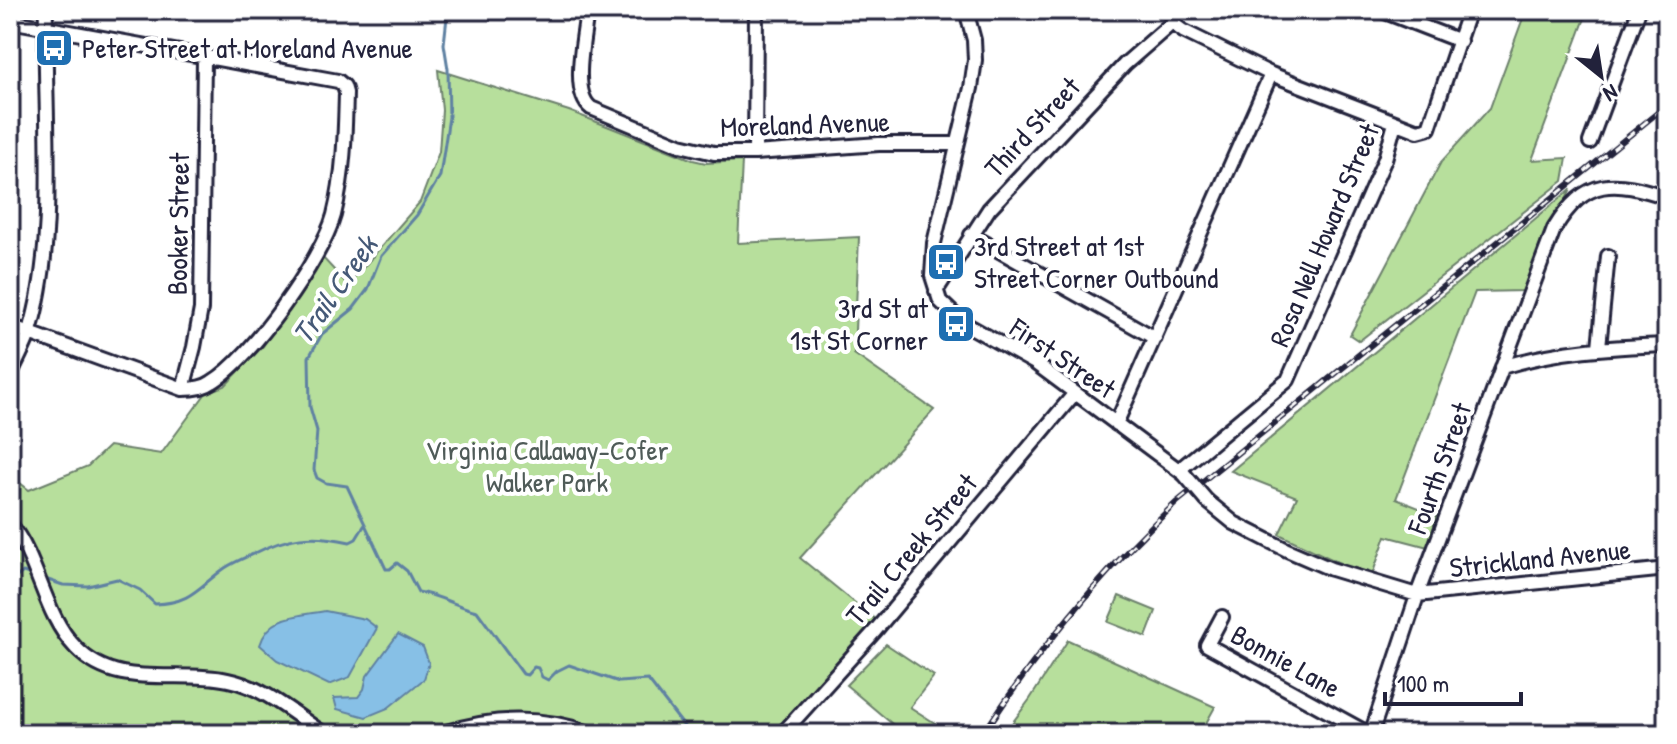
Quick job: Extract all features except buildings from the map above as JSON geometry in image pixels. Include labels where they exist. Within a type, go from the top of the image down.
[{"type":"street","points":[[10,376],[29,333],[38,296],[46,227],[46,10]]},
{"type":"street","name":"Moreland Avenue","points":[[587,10],[580,88],[583,100],[591,108],[680,145],[714,153],[755,153],[879,144],[957,144]]},
{"type":"street","points":[[755,153],[756,10]]},
{"type":"street","points":[[936,291],[931,263],[975,60],[974,40],[966,10]]},
{"type":"street","name":"Third Street","points":[[936,291],[989,209],[1125,64],[1172,23],[1180,10]]},
{"type":"street","points":[[1380,10],[1460,41]]},
{"type":"street","name":"Rosa Nell Howard Street","points":[[1182,472],[1288,380],[1385,159],[1395,123],[1418,131],[1429,128],[1469,10]]},
{"type":"street","points":[[1590,142],[1639,10]]},
{"type":"street","points":[[10,21],[338,81],[346,93],[344,149],[338,193],[333,217],[320,248],[275,317],[233,365],[206,386],[183,389],[10,326]]},
{"type":"street","points":[[1172,23],[1271,74],[1395,123]]},
{"type":"street","name":"Booker Street","points":[[183,389],[201,309],[204,58]]},
{"type":"street","points":[[1116,424],[1271,74]]},
{"type":"street","name":"Fourth Street","points":[[1370,734],[1417,595],[1559,221],[1566,209],[1582,197],[1611,184],[1634,186],[1667,197]]},
{"type":"street","points":[[971,235],[1155,338]]},
{"type":"street","points":[[1599,347],[1608,256]]},
{"type":"street","name":"First Street","points":[[936,291],[944,307],[953,315],[1028,358],[1182,472],[1207,501],[1234,523],[1331,569],[1417,595]]},
{"type":"street","points":[[1502,367],[1543,354],[1599,347],[1667,345]]},
{"type":"street","name":"Trail Creek Street","points":[[782,734],[875,631],[1075,393]]},
{"type":"street","points":[[10,524],[27,551],[52,612],[74,646],[95,664],[116,673],[134,676],[188,675],[230,680],[272,699],[324,734]]},
{"type":"street","name":"Strickland Avenue","points":[[1417,595],[1667,569]]},
{"type":"street","name":"Bonnie Lane","points":[[1222,617],[1207,645],[1370,734]]},
{"type":"street","points":[[439,734],[479,723],[525,720],[574,727],[593,734]]},
{"type":"green space","points":[[1526,10],[1588,10],[1532,160],[1567,158],[1563,181],[1359,341],[1350,335],[1441,162],[1490,108]]},
{"type":"green space","name":"Virginia Callaway-Cofer Walker Park","points":[[438,70],[569,111],[693,160],[706,163],[742,161],[738,243],[859,237],[854,354],[934,410],[800,558],[875,619],[772,734],[10,734],[10,475],[29,490],[88,466],[109,446],[161,454],[206,393],[225,386],[263,346],[323,258],[348,285],[420,202],[439,152],[442,110]]},
{"type":"green space","points":[[1571,189],[1524,291],[1475,292],[1396,499],[1437,515],[1428,547],[1386,536],[1371,578],[1279,534],[1297,497],[1231,471]]},
{"type":"green space","points":[[1119,596],[1156,611],[1146,637],[1108,622]]},
{"type":"green space","points":[[1068,640],[1215,707],[1200,734],[1004,734]]},
{"type":"green space","points":[[886,644],[934,676],[910,707],[952,734],[897,734],[897,728],[846,685]]},
{"type":"water","points":[[325,611],[365,619],[377,628],[350,677],[329,685],[277,660],[260,645],[264,635],[277,622]]},
{"type":"water","points":[[398,634],[423,647],[429,663],[424,679],[388,708],[366,717],[337,709],[334,698],[358,697],[367,676]]},
{"type":"waterway","name":"Trail Creek","points":[[454,10],[447,17],[444,44],[449,117],[440,176],[417,215],[381,256],[368,289],[353,309],[322,334],[309,357],[310,407],[317,431],[314,470],[317,478],[326,483],[347,486],[386,569],[397,563],[407,571],[418,592],[477,611],[523,674],[527,675],[534,667],[548,680],[569,665],[619,682],[648,680],[690,734]]},
{"type":"waterway","name":"Trail Creek","points":[[42,578],[63,585],[88,586],[117,579],[140,590],[155,604],[168,603],[194,593],[228,566],[266,548],[289,540],[312,537],[350,542],[356,539],[364,526]]},
{"type":"waterway","name":"Trail Creek","points":[[10,582],[23,572],[35,576]]},
{"type":"railway","points":[[983,734],[1073,612],[1123,555],[1177,502],[1667,105]]},
{"type":"place","name":"Peter Street at Moreland Avenue","points":[[54,48]]},
{"type":"place","name":"3rd Street at 1st Street Corner Outbound","points":[[946,262]]},
{"type":"place","name":"3rd St at 1st St Corner","points":[[956,324]]}]
